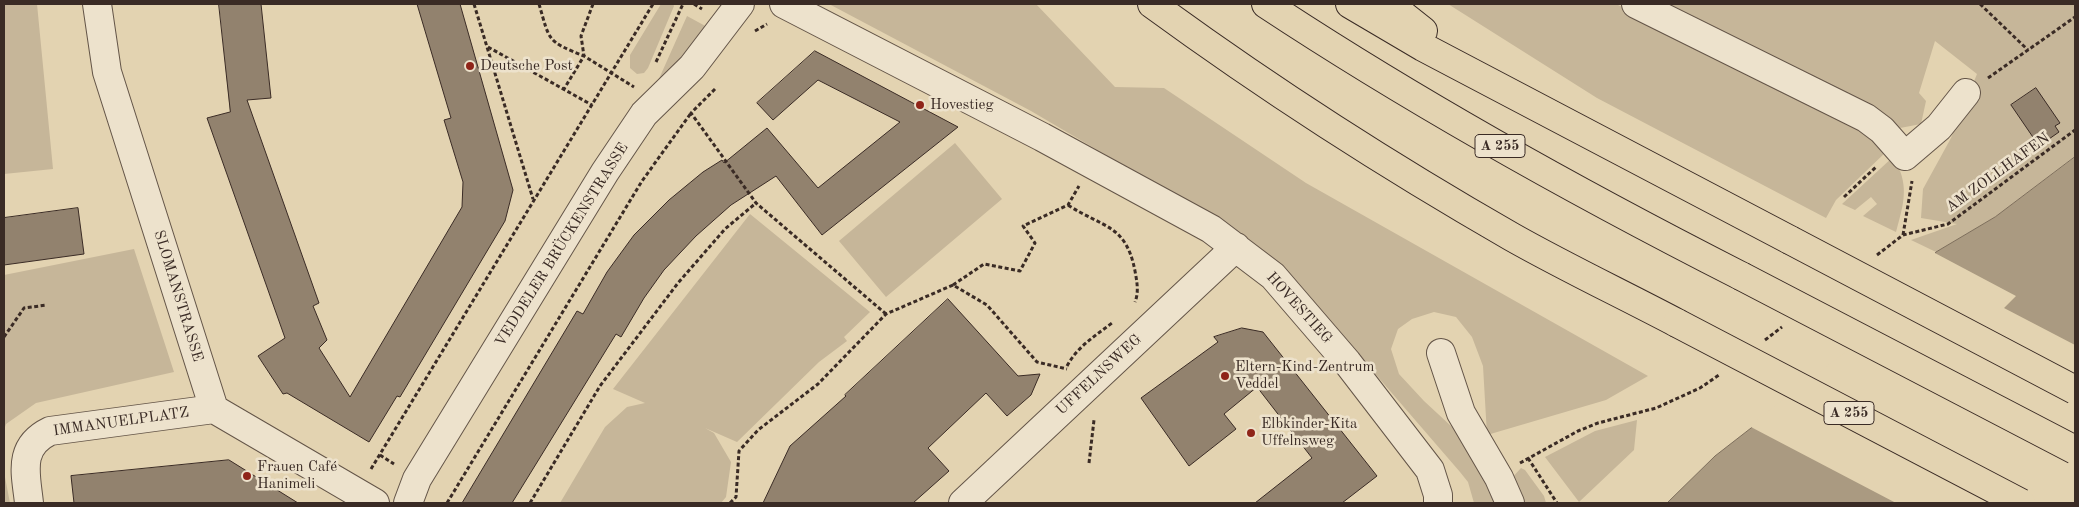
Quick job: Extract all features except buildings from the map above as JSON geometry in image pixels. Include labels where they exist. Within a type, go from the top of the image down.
[{"type":"highway","name":"A 255","points":[[1152,4],[1206,42],[1414,178],[1513,237],[2021,503]]},
{"type":"highway","name":"A 255","points":[[1266,4],[1428,106],[1599,202],[2075,450]]},
{"type":"highway","points":[[1350,4],[1467,70],[2075,390]]},
{"type":"highway","points":[[1389,4],[1467,70]]},
{"type":"street","name":"SLOMANSTRASSE","points":[[96,4],[107,72],[214,409]]},
{"type":"street","name":"VEDDELER BRÜCKENSTRASSE","points":[[408,503],[417,480],[605,172],[644,114],[692,67],[740,4]]},
{"type":"street","name":"HOVESTIEG","points":[[784,4],[1093,164],[1211,229],[1236,247],[1273,276],[1347,362],[1430,470],[1438,495],[1438,503]]},
{"type":"street","points":[[1636,4],[1866,118],[1882,130],[1901,152],[1939,127],[1966,93]]},
{"type":"street","name":"UFFELNSWEG","points":[[962,503],[1236,247]]},
{"type":"street","points":[[1441,353],[1461,413],[1499,478],[1510,503]]},
{"type":"street","name":"IMMANUELPLATZ","points":[[29,503],[26,457],[29,449],[40,436],[50,431],[214,409]]},
{"type":"street","points":[[214,409],[375,503]]},
{"type":"path","points":[[474,4],[534,200]]},
{"type":"path","points":[[539,4],[550,37],[555,44],[584,56],[642,92]]},
{"type":"path","points":[[564,89],[584,56],[581,36],[593,4]]},
{"type":"path","points":[[370,471],[654,4]]},
{"type":"path","points":[[654,66],[684,4]]},
{"type":"path","points":[[1980,4],[2028,50]]},
{"type":"path","points":[[1966,93],[2075,17]]},
{"type":"path","points":[[487,47],[592,105]]},
{"type":"path","points":[[447,503],[642,181],[691,113],[715,88]]},
{"type":"path","points":[[691,113],[756,203],[886,314]]},
{"type":"path","name":"AM ZOLLHAFEN","points":[[1901,152],[1912,181],[1903,235],[1948,224],[2075,130]]},
{"type":"path","points":[[1844,197],[1901,152]]},
{"type":"path","points":[[730,503],[736,497],[739,451],[758,430],[818,384],[886,314],[953,285],[984,264],[1020,271],[1035,243],[1023,226],[1068,205],[1093,164]]},
{"type":"path","points":[[530,503],[600,386],[678,283],[725,229],[756,203]]},
{"type":"path","points":[[1068,205],[1084,215],[1114,228],[1123,238],[1132,254],[1137,282],[1138,296],[1132,306]]},
{"type":"path","points":[[953,285],[987,305],[1036,362],[1098,376]]},
{"type":"path","points":[[4,337],[24,308],[47,305]]},
{"type":"path","points":[[1066,368],[1072,356],[1086,342],[1117,318]]},
{"type":"path","points":[[1528,458],[1558,503]]},
{"type":"shaded area","points":[[4,4],[37,4],[53,169],[4,174]]},
{"type":"shaded area","points":[[661,4],[673,4],[674,6],[648,68],[644,73],[637,74],[630,68],[630,55]]},
{"type":"shaded area","points":[[829,4],[1036,4],[1115,87],[1164,88],[1306,183],[1648,376],[1606,400],[1487,435],[1483,366],[1472,337],[1456,317],[1434,312],[1412,319],[1398,329],[1391,349],[1399,374],[1424,401],[1464,438],[1496,496],[1495,503],[1474,503],[1468,482],[1460,472],[1283,267],[1247,238],[1031,111]]},
{"type":"shaded area","points":[[1448,4],[1616,4],[1846,118],[1888,150],[1836,200],[1826,218],[1597,98]]},
{"type":"shaded area","points":[[1661,4],[2075,4],[2075,157],[1995,217],[1936,252],[1911,240],[1957,224],[1921,218],[1923,189],[1951,138],[1977,74],[1935,41],[1919,93],[1926,101],[1921,124],[1900,128],[1879,114]]},
{"type":"shaded area","points":[[687,16],[709,28],[660,83],[658,81]]},
{"type":"shaded area","points":[[955,143],[1002,199],[886,297],[839,241]]},
{"type":"shaded area","points":[[1893,157],[1904,185],[1903,203],[1896,232],[1863,216],[1877,204],[1871,197],[1855,210],[1842,204]]},
{"type":"shaded area","points":[[2075,157],[2075,503],[1667,503],[1715,456],[1854,348],[1936,252],[1995,217]]},
{"type":"shaded area","points":[[750,214],[870,312],[844,337],[847,341],[819,362],[737,442],[705,428],[714,433],[731,462],[726,497],[721,503],[560,503],[605,427],[627,407],[645,403],[613,389]]},
{"type":"shaded area","points":[[134,249],[174,372],[36,403],[6,424],[4,430],[4,275]]},
{"type":"shaded area","points":[[1637,420],[1634,450],[1579,502],[1545,457],[1595,431]]},
{"type":"shaded area","points":[[1521,468],[1525,470],[1544,496],[1546,503],[1522,503],[1510,480]]},
{"type":"shaded area","points":[[4,472],[10,503],[4,503]]},
{"type":"pier","points":[[1933,252],[2016,296],[2004,308],[2075,345],[2075,503],[1896,503],[1749,426],[1852,347]]},
{"type":"place","name":"Deutsche Post","points":[[470,66]]},
{"type":"place","name":"Hovestieg","points":[[920,105]]},
{"type":"place","name":"Eltern-Kind-Zentrum Veddel","points":[[1225,376]]},
{"type":"place","name":"Elbkinder-Kita Uffelnsweg","points":[[1251,433]]},
{"type":"place","name":"Frauen Café Hanimeli","points":[[247,476]]}]
